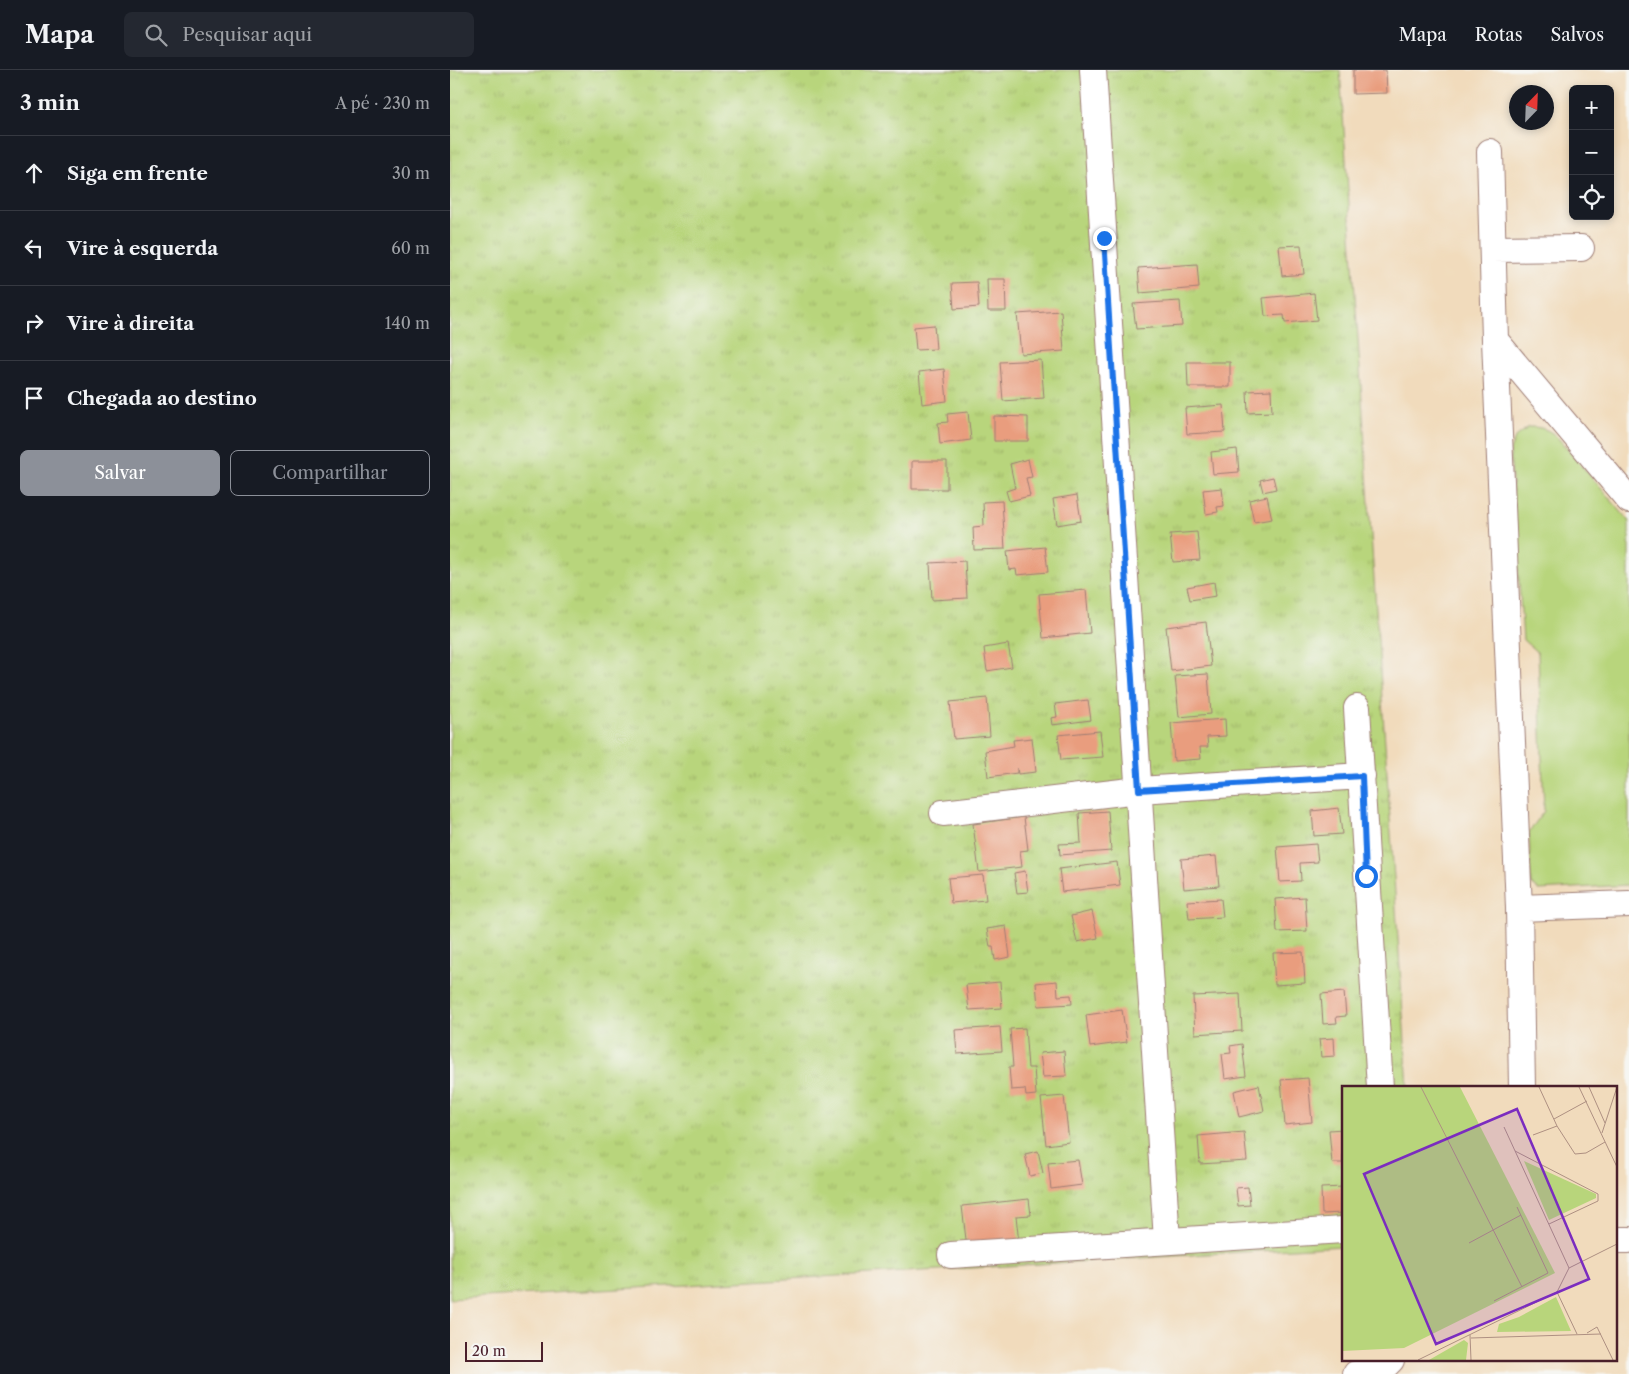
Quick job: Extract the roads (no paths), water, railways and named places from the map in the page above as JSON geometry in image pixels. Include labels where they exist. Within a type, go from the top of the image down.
[{"type":"street","points":[[1093,70],[1167,1241]]},
{"type":"street","points":[[1490,152],[1495,340],[1519,908],[1522,1086]]},
{"type":"street","points":[[1493,249],[1581,248]]},
{"type":"street","points":[[1495,340],[1629,500]]},
{"type":"street","points":[[1357,708],[1380,1086]]},
{"type":"street","points":[[944,813],[1139,790],[1362,776]]},
{"type":"street","points":[[1519,908],[1629,904]]},
{"type":"street","points":[[951,1255],[1342,1230]]},
{"type":"street","points":[[1616,1240],[1629,1240]]}]
